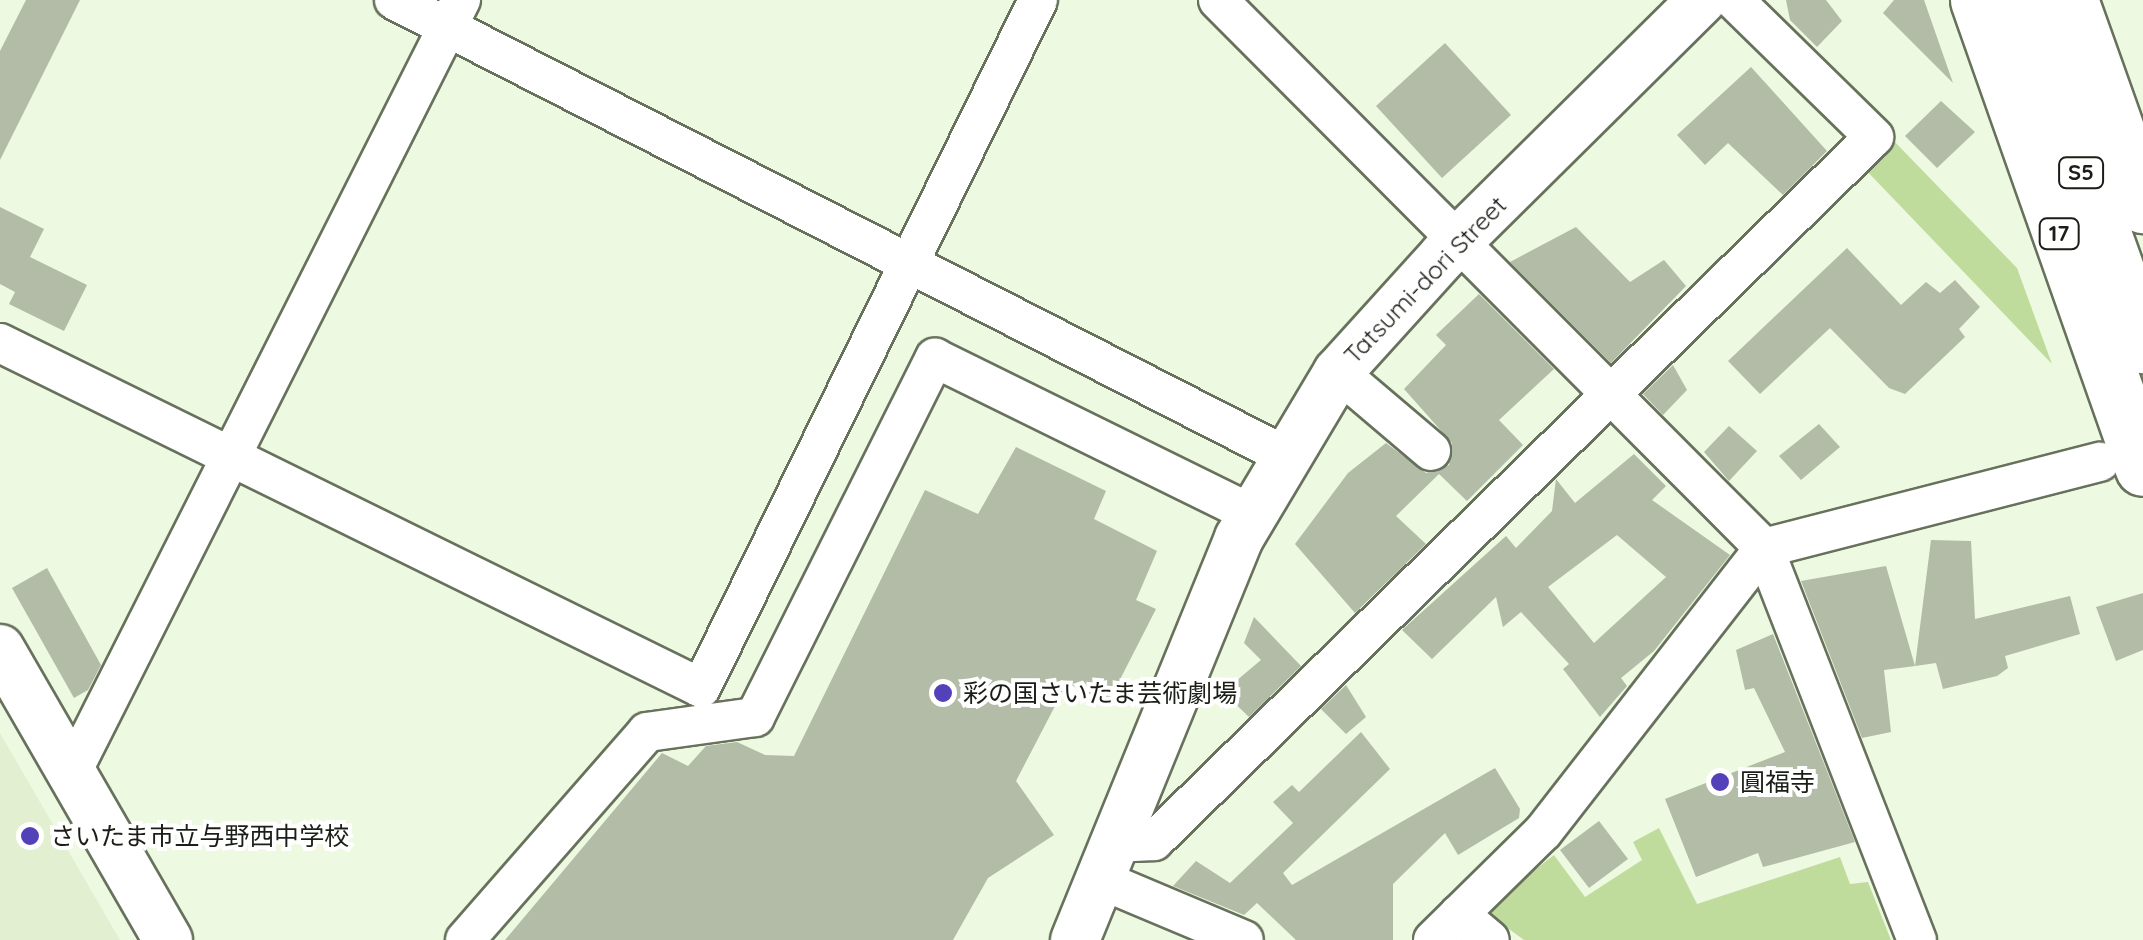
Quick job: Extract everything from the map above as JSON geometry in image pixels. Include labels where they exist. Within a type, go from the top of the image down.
[{"type":"highway","name":"17","points":[[1978,0],[2122,465]]},
{"type":"highway","name":"S5","points":[[2018,0],[2143,345]]},
{"type":"highway","name":"S5","points":[[2070,0],[2143,205]]},
{"type":"highway","points":[[2109,0],[2143,92]]},
{"type":"main road","name":"Tatsumi-dori Street","points":[[1074,940],[1252,514],[1338,372],[1458,243],[1702,0]]},
{"type":"main road","points":[[0,649],[168,940]]},
{"type":"street","points":[[394,0],[454,16],[1284,456]]},
{"type":"street","points":[[0,342],[232,460],[702,688],[1038,0]]},
{"type":"street","points":[[1218,0],[1606,396],[1764,548],[1917,940]]},
{"type":"street","points":[[1106,861],[1154,840],[1874,138],[1734,0]]},
{"type":"street","points":[[71,774],[454,16]]},
{"type":"street","points":[[465,940],[647,732],[755,717],[935,358],[1252,514]]},
{"type":"street","points":[[1338,372],[1431,451]]},
{"type":"street","points":[[1490,940],[1446,927],[1543,832],[1764,548],[2122,465]]},
{"type":"street","points":[[1106,861],[1244,940]]},
{"type":"shaded area","name":"さいたま市立与野西中学校","points":[[0,733],[120,940],[0,940]]},
{"type":"green space","points":[[1891,138],[2017,268],[2052,364],[1862,166]]},
{"type":"green space","points":[[1659,828],[1697,904],[1840,857],[1850,884],[1868,882],[1891,940],[1524,940],[1483,910],[1554,855],[1585,897],[1642,860],[1633,842]]},
{"type":"building","points":[[26,0],[80,0],[0,160],[0,51]]},
{"type":"building","points":[[1786,0],[1826,0],[1842,21],[1817,47],[1790,20]]},
{"type":"building","points":[[1894,0],[1924,0],[1953,83],[1883,13]]},
{"type":"building","points":[[1445,43],[1511,115],[1442,178],[1376,106]]},
{"type":"building","points":[[1751,67],[1827,151],[1783,195],[1728,143],[1705,165],[1677,135]]},
{"type":"building","points":[[1941,101],[1975,132],[1937,168],[1905,136]]},
{"type":"building","points":[[0,207],[44,229],[30,257],[87,285],[64,331],[9,304],[15,292],[0,284]]},
{"type":"building","points":[[1576,227],[1630,282],[1664,260],[1686,286],[1611,363],[1510,262]]},
{"type":"building","points":[[1847,248],[1901,305],[1926,282],[1940,293],[1955,280],[1980,307],[1959,329],[1965,337],[1905,394],[1889,388],[1830,328],[1760,394],[1728,361]]},
{"type":"building","points":[[1479,294],[1554,369],[1499,420],[1523,445],[1467,501],[1439,474],[1396,516],[1426,544],[1355,613],[1295,544],[1348,473],[1386,443],[1426,473],[1449,465],[1452,443],[1404,389],[1446,345],[1436,335]]},
{"type":"building","points":[[1673,365],[1687,390],[1663,415],[1643,394]]},
{"type":"building","points":[[1819,424],[1840,447],[1801,480],[1779,456]]},
{"type":"building","points":[[1729,426],[1757,451],[1729,481],[1704,452]]},
{"type":"building","name":"彩の国さいたま芸術劇場","points":[[1016,447],[1106,491],[1094,519],[1157,551],[1136,600],[1156,609],[1108,703],[1067,683],[1016,781],[1054,835],[988,878],[953,940],[505,940],[662,753],[688,766],[706,746],[737,742],[765,755],[794,756],[925,490],[978,514]]},
{"type":"building","points":[[1634,454],[1666,486],[1652,500],[1730,555],[1654,651],[1621,678],[1627,686],[1600,717],[1563,669],[1569,664],[1521,612],[1503,627],[1496,597],[1432,659],[1402,630],[1506,536],[1516,548],[1552,511],[1556,479],[1575,503]],"holes":[[[1617,535],[1666,577],[1594,643],[1548,587]]]},
{"type":"building","points":[[1931,540],[1971,541],[1975,619],[2070,596],[2080,634],[2005,656],[2008,668],[1997,676],[1943,689],[1936,663],[1915,666]]},
{"type":"building","points":[[1886,566],[1915,666],[1884,670],[1891,732],[1862,738],[1801,581]]},
{"type":"building","points":[[47,568],[101,665],[88,690],[74,698],[12,588]]},
{"type":"building","points":[[2143,593],[2143,650],[2116,661],[2096,607]]},
{"type":"building","points":[[1254,617],[1301,666],[1249,717],[1223,692],[1261,660],[1244,643]]},
{"type":"building","points":[[1773,634],[1855,842],[1763,867],[1758,853],[1696,877],[1665,799],[1785,752],[1754,688],[1745,690],[1736,650]]},
{"type":"building","points":[[1346,685],[1366,717],[1346,734],[1321,709]]},
{"type":"building","points":[[1361,732],[1390,769],[1283,873],[1292,885],[1495,768],[1520,809],[1519,818],[1458,855],[1445,833],[1393,884],[1393,940],[1296,940],[1257,903],[1244,915],[1173,886],[1196,861],[1230,883],[1293,823],[1273,802],[1292,785],[1299,792]]},
{"type":"building","points":[[1599,821],[1628,859],[1589,888],[1560,850]]},
{"type":"place","name":"彩の国さいたま芸術劇場","points":[[943,693]]},
{"type":"place","name":"圓福寺","points":[[1720,782]]},
{"type":"place","name":"さいたま市立与野西中学校","points":[[30,836]]}]
